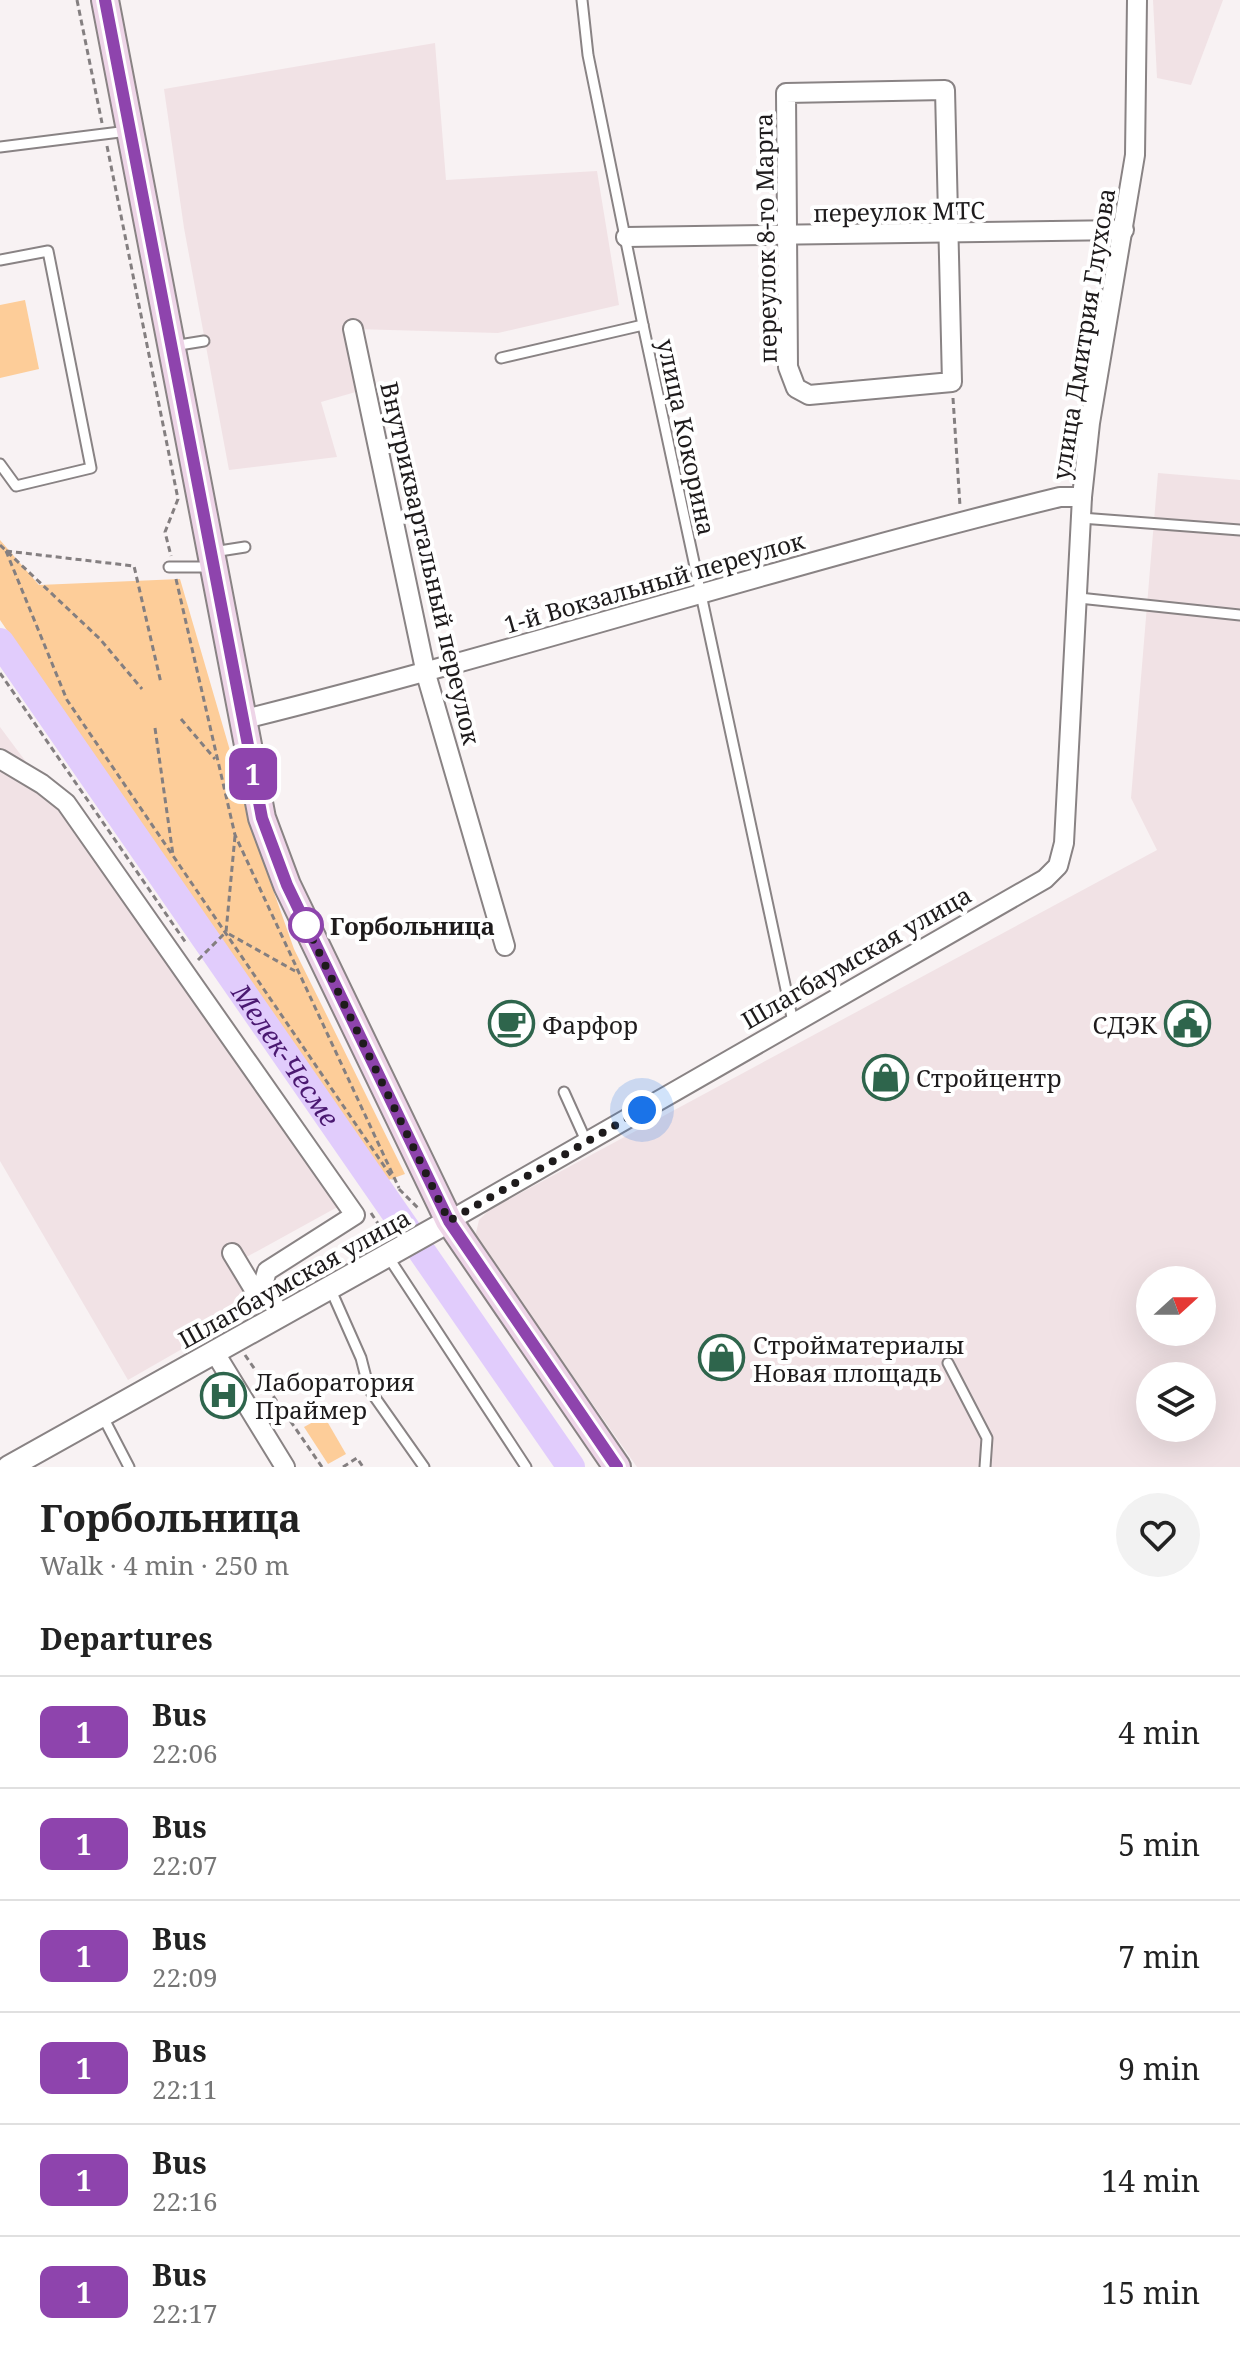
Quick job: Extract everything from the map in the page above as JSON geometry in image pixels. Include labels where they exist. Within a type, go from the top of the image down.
[{"type":"main road","points":[[105,0],[116,133],[170,346],[182,446],[210,560],[262,818],[287,885],[442,1225],[617,1467]]},
{"type":"street","name":"улица Дмитрия Глухова","points":[[1058,866],[1064,843],[1082,497],[1090,423],[1135,155],[1137,0]]},
{"type":"street","name":"переулок 8-го Марта","points":[[945,90],[947,234],[952,382],[809,395],[796,388],[788,367],[786,93],[945,90]]},
{"type":"street","name":"переулок МТС","points":[[626,237],[1124,230]]},
{"type":"street","name":"Внутриквартальный переулок","points":[[353,329],[426,674],[505,946]]},
{"type":"street","name":"1-й Вокзальный переулок","points":[[241,720],[426,674],[700,592],[961,521],[1060,497],[1082,497]]},
{"type":"street","points":[[0,759],[42,784],[66,803],[355,1215],[267,1271],[258,1290]]},
{"type":"street","name":"Шлагбаумская улица","points":[[9,1467],[587,1143],[1045,879],[1058,866]]},
{"type":"street","points":[[232,1253],[278,1318]]},
{"type":"street","points":[[215,1353],[285,1467]]},
{"type":"lane","name":"улица Кокорина","points":[[582,0],[582,24],[643,325],[793,1022]]},
{"type":"lane","points":[[0,147],[116,133]]},
{"type":"lane","points":[[0,260],[48,251],[91,468],[16,486],[0,464]]},
{"type":"lane","points":[[501,358],[643,325]]},
{"type":"lane","points":[[170,346],[204,341]]},
{"type":"lane","points":[[1081,518],[1240,530]]},
{"type":"lane","points":[[169,567],[210,560],[245,547]]},
{"type":"lane","points":[[1079,598],[1240,615]]},
{"type":"lane","points":[[564,1092],[587,1143]]},
{"type":"lane","points":[[392,1252],[526,1467]]},
{"type":"lane","points":[[330,1288],[361,1358],[369,1389],[424,1467]]},
{"type":"lane","points":[[948,1363],[987,1438],[985,1467]]},
{"type":"lane","points":[[101,1414],[129,1467]]},
{"type":"path","points":[[77,0],[116,133],[178,499],[165,532]]},
{"type":"path","points":[[952,382],[961,521]]},
{"type":"path","points":[[0,545],[100,639],[142,689]]},
{"type":"path","points":[[6,551],[134,566],[161,683]]},
{"type":"path","points":[[6,551],[67,700],[399,1188],[442,1225]]},
{"type":"path","points":[[0,673],[189,947]]},
{"type":"path","points":[[181,719],[217,762]]},
{"type":"path","points":[[155,728],[174,858]]},
{"type":"path","points":[[198,960],[226,932],[235,835]]},
{"type":"path","points":[[226,932],[297,972]]},
{"type":"path","points":[[236,1341],[322,1467]]},
{"type":"path","points":[[343,1467],[357,1458],[363,1467]]},
{"type":"shaded area","points":[[1153,0],[1223,0],[1191,85],[1157,78]]},
{"type":"shaded area","points":[[435,43],[446,180],[597,171],[619,305],[498,333],[354,329],[366,389],[321,402],[337,457],[229,470],[184,228],[164,89]]},
{"type":"shaded area","points":[[25,300],[39,369],[0,378],[0,305]]},
{"type":"shaded area","points":[[1158,473],[1240,480],[1240,1467],[637,1467],[475,1237],[479,1220],[489,1210],[1157,850],[1131,798]]},
{"type":"shaded area","points":[[0,540],[39,585],[180,579],[259,850],[294,949],[405,1174],[383,1182],[0,620]]},
{"type":"shaded area","points":[[0,727],[352,1199],[232,1265],[257,1306],[128,1380],[0,1161]]},
{"type":"shaded area","points":[[324,1416],[346,1454],[328,1464],[304,1427]]},
{"type":"waterway","name":"Мелек-Чесме","points":[[0,642],[571,1467]]},
{"type":"bus line","name":"1","points":[[105,0],[262,818],[287,885],[449,1221],[617,1467]]},
{"type":"place","name":"Горбольница","points":[[306,925]]},
{"type":"place","name":"Фарфор","points":[[511,1024]]},
{"type":"place","name":"СДЭК","points":[[1188,1024]]},
{"type":"place","name":"Стройцентр","points":[[885,1077]]},
{"type":"place","name":"Стройматериалы Новая площадь","points":[[722,1358]]},
{"type":"place","name":"Лаборатория Праймер","points":[[224,1395]]},
{"type":"route","points":[[306,925],[300,913],[449,1221],[491,1200],[642,1110]]}]
